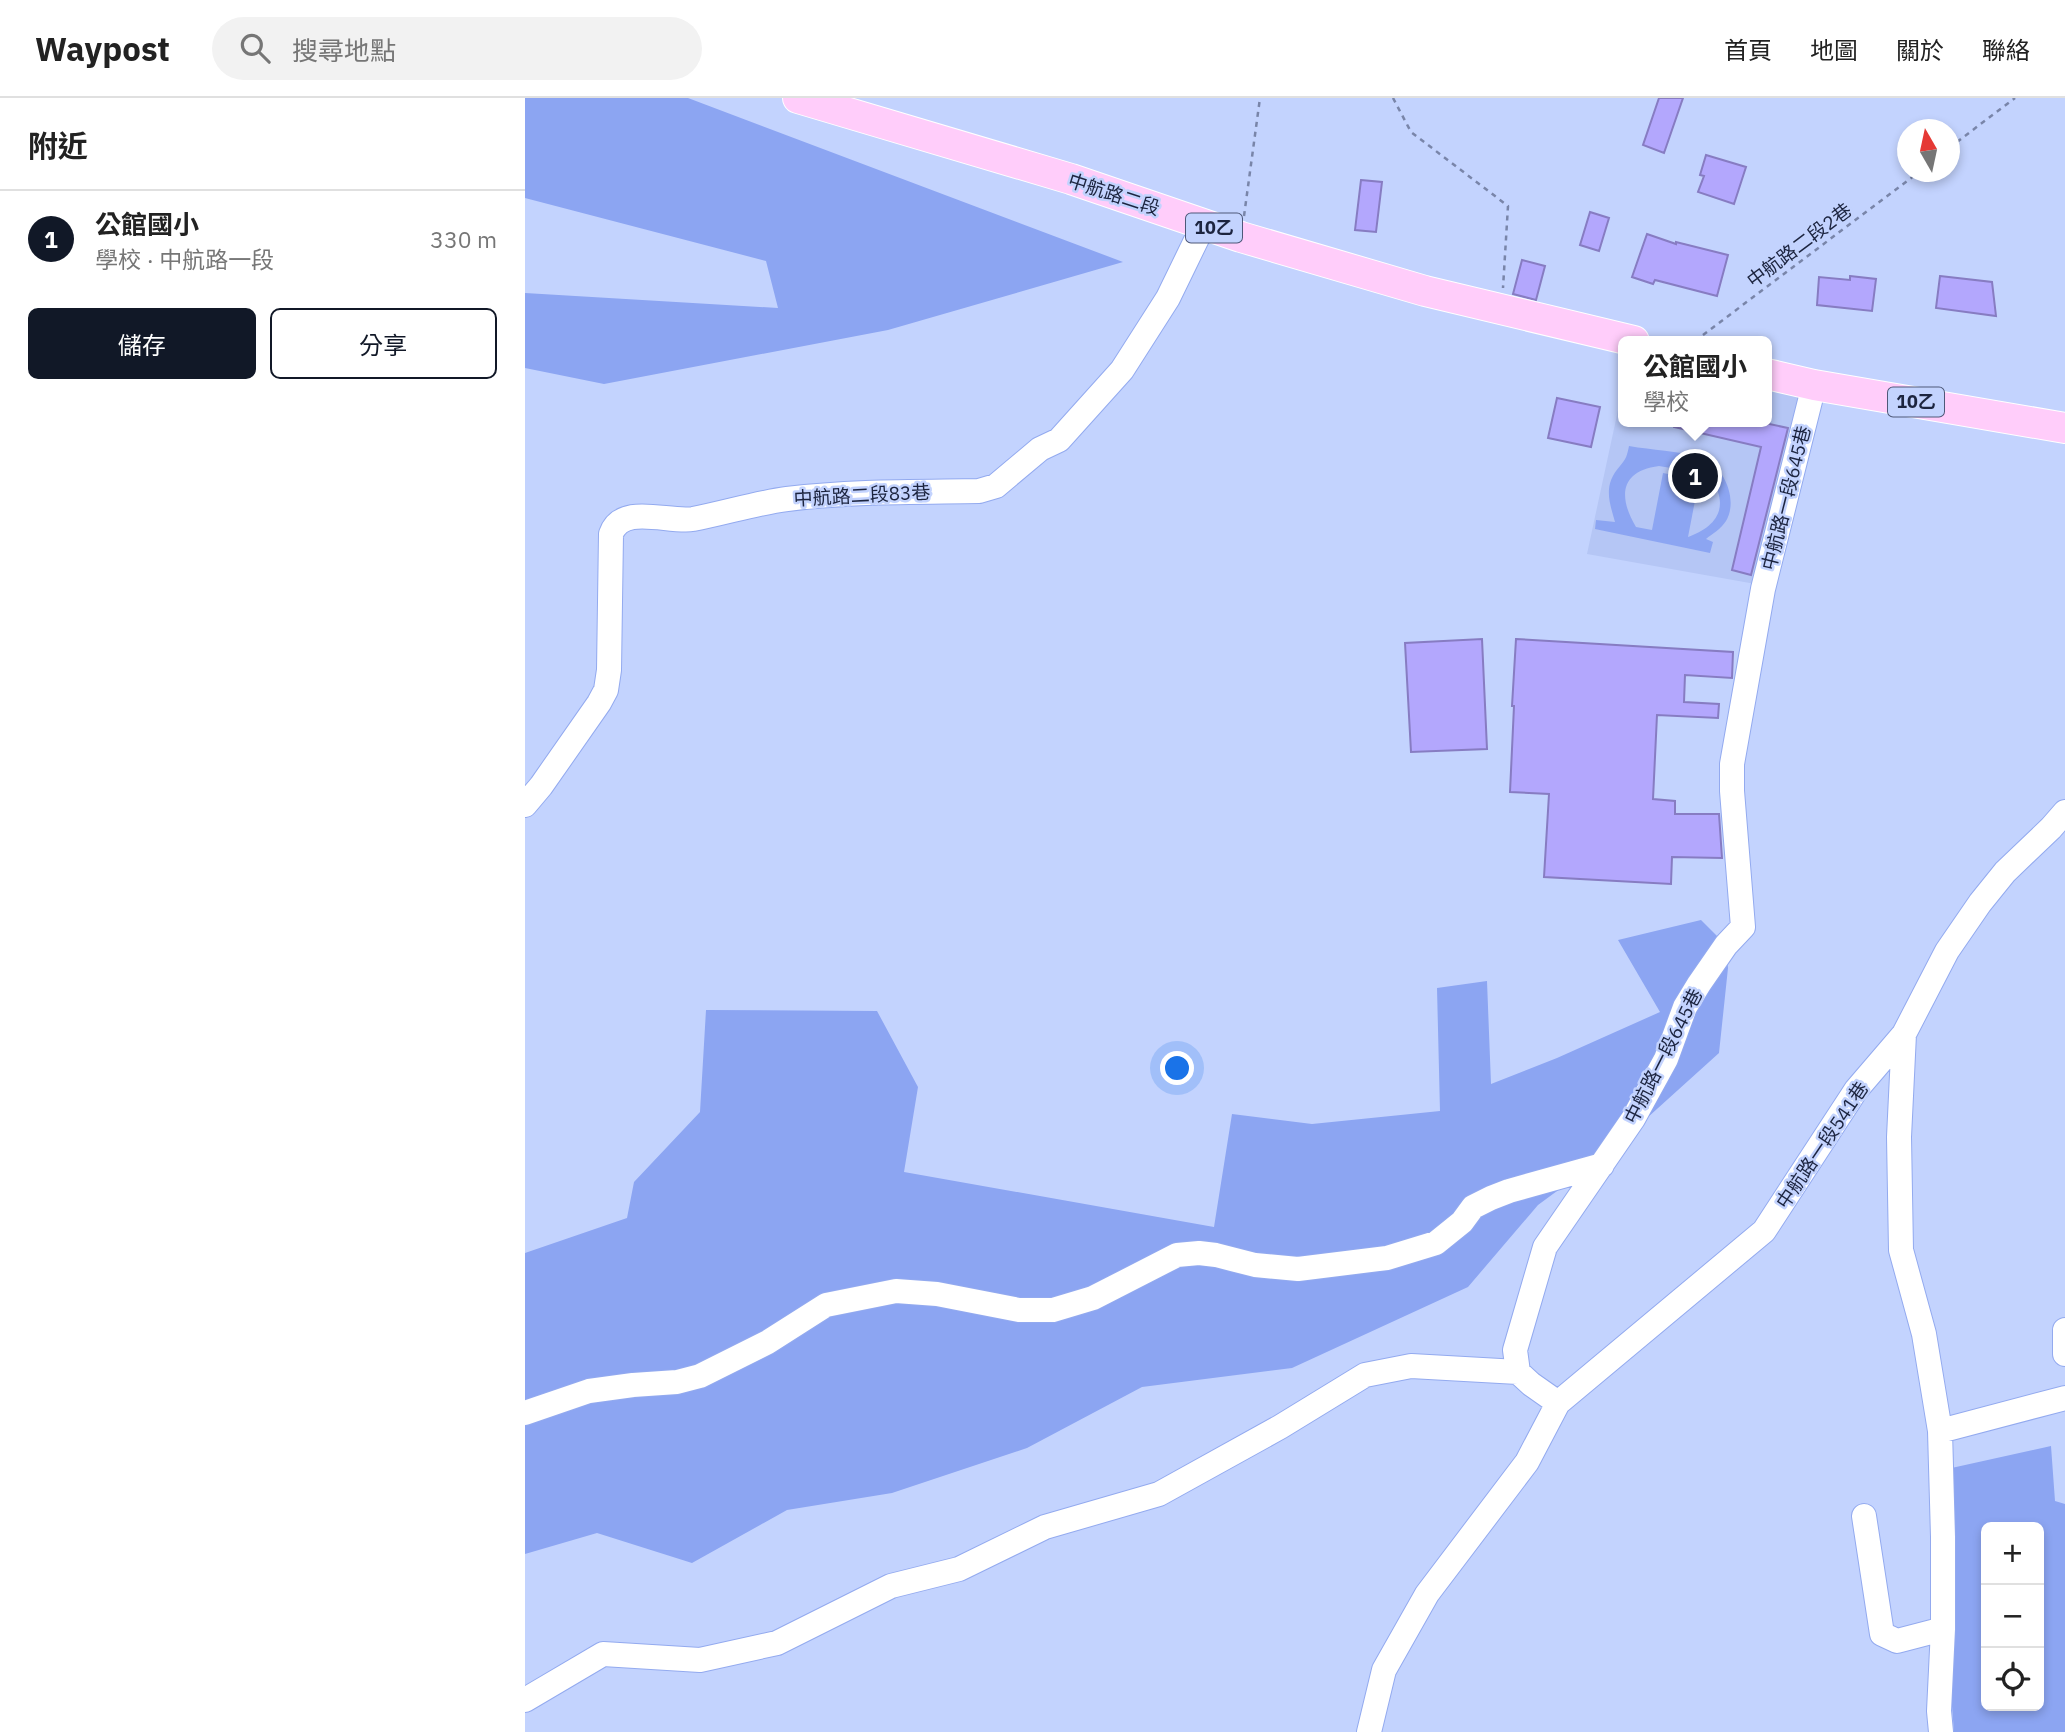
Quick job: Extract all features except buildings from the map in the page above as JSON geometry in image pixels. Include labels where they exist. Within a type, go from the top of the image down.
[{"type":"main road","name":"中航路二段","points":[[798,98],[1071,179],[1241,237],[1425,291],[1618,337]]},
{"type":"main road","name":"10乙","points":[[1772,375],[1814,385],[2065,428]]},
{"type":"lane","name":"中航路二段83巷","points":[[525,805],[541,786],[606,690],[609,670],[611,534],[621,519],[631,516],[689,519],[784,499],[854,492],[979,491],[996,486],[1040,449],[1059,440],[1122,370],[1168,298],[1204,224]]},
{"type":"lane","name":"中航路一段645巷","points":[[1518,1371],[1515,1350],[1545,1247],[1633,1119],[1666,1059],[1692,995],[1726,946],[1743,927],[1732,791],[1733,764],[1763,589],[1814,385]]},
{"type":"lane","name":"中航路一段541巷","points":[[1557,1403],[1764,1231],[1856,1090],[1904,1034],[1947,951],[1980,903],[2005,872],[2065,812]]},
{"type":"lane","points":[[1904,1034],[1899,1137],[1901,1250],[1924,1334],[1940,1431],[1943,1537],[1943,1629],[1939,1711],[1941,1732]]},
{"type":"lane","points":[[525,1413],[589,1391],[677,1382],[701,1376],[768,1342],[826,1305],[896,1291],[937,1294],[1019,1310],[1053,1310],[1093,1298],[1177,1255],[1199,1253],[1255,1265],[1298,1269],[1387,1258],[1436,1243],[1462,1222],[1473,1207],[1491,1198],[1602,1165]]},
{"type":"lane","points":[[2065,1330],[2065,1354]]},
{"type":"lane","points":[[525,1700],[603,1654],[700,1660],[777,1643],[891,1586],[959,1569],[1045,1527],[1159,1494],[1280,1427],[1366,1375],[1411,1366],[1518,1371],[1557,1403],[1527,1462],[1427,1594],[1384,1670],[1369,1732]]},
{"type":"lane","points":[[1940,1431],[2065,1398]]},
{"type":"lane","points":[[1864,1516],[1882,1634],[1897,1641],[1943,1629]]},
{"type":"path","points":[[1241,237],[1260,98]]},
{"type":"path","points":[[1393,98],[1411,132],[1509,206],[1501,309]]},
{"type":"path","points":[[1960,140],[2015,98]]},
{"type":"path","name":"中航路二段2巷","points":[[1702,336],[1906,182]]},
{"type":"shaded area","points":[[525,98],[688,98],[1123,262],[888,330],[604,384],[525,368],[525,293],[778,308],[766,261],[525,198]]},
{"type":"shaded area","points":[[1772,390],[1805,397],[1761,585],[1587,554],[1618,410],[1618,427],[1772,427]]},
{"type":"shaded area","points":[[1629,446],[1700,457],[1716,467],[1727,483],[1731,503],[1724,524],[1706,539],[1713,542],[1710,553],[1595,529],[1596,520],[1615,522],[1609,500],[1609,487],[1625,459]],"holes":[[[1659,466],[1691,472],[1713,483],[1720,501],[1714,521],[1688,537],[1699,480],[1663,473],[1652,530],[1636,527],[1627,506],[1626,487],[1636,473]]]},
{"type":"shaded area","points":[[1701,920],[1726,945],[1728,968],[1719,1053],[1606,1155],[1538,1205],[1468,1287],[1292,1368],[1142,1387],[1027,1448],[892,1493],[787,1510],[692,1563],[597,1533],[525,1554],[525,1253],[627,1218],[634,1182],[700,1112],[706,1010],[877,1011],[918,1087],[904,1172],[1214,1227],[1232,1114],[1312,1124],[1440,1111],[1437,988],[1487,981],[1491,1084],[1660,1012],[1618,940]]},
{"type":"shaded area","points":[[2051,1446],[2055,1501],[2065,1504],[2065,1732],[1954,1732],[1947,1469]]},
{"type":"place","name":"公館國小","points":[[1695,476]]}]
